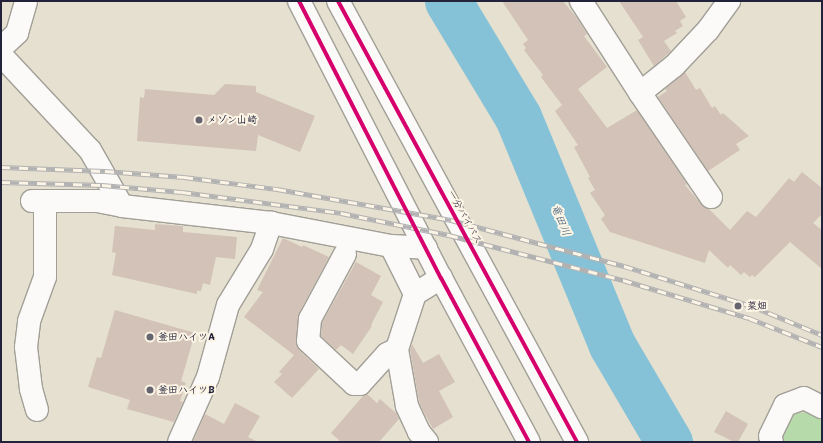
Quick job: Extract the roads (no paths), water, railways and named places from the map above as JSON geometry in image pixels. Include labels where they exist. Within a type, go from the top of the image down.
[{"type":"main road","points":[[1,48],[17,33],[26,1]]},
{"type":"main road","points":[[299,1],[441,278],[529,442]]},
{"type":"main road","name":"一分バイパス","points":[[338,1],[577,442]]},
{"type":"main road","points":[[581,1],[640,93],[711,197]]},
{"type":"main road","points":[[640,93],[674,66],[708,30],[729,1]]},
{"type":"main road","points":[[1,55],[90,150],[122,206]]},
{"type":"main road","points":[[37,410],[32,389],[26,347],[28,321],[45,276],[39,201],[97,201],[122,206],[272,222],[391,246],[426,248]]},
{"type":"main road","points":[[179,442],[208,377],[228,305],[262,249],[272,222]]},
{"type":"main road","points":[[391,246],[415,294]]},
{"type":"main road","points":[[345,254],[310,319],[308,341],[354,384],[360,384],[387,354],[397,349]]},
{"type":"main road","points":[[428,442],[419,432],[407,406],[397,349],[415,294],[441,278]]},
{"type":"main road","points":[[772,442],[770,436],[785,405],[804,398],[822,407]]},
{"type":"waterway","name":"竜田川","points":[[448,1],[518,117],[612,345],[669,442]]},
{"type":"railway","points":[[1,167],[105,171],[184,177],[277,189],[451,220],[624,266],[752,306],[822,335]]},
{"type":"railway","points":[[1,182],[102,185],[182,192],[341,213],[449,235],[623,280],[749,318],[822,347]]},
{"type":"place","name":"メゾン山崎","points":[[199,120]]},
{"type":"place","name":"菜畑","points":[[738,306]]},
{"type":"place","name":"釜田ハイツA","points":[[150,337]]},
{"type":"place","name":"釜田ハイツB","points":[[150,390]]}]
